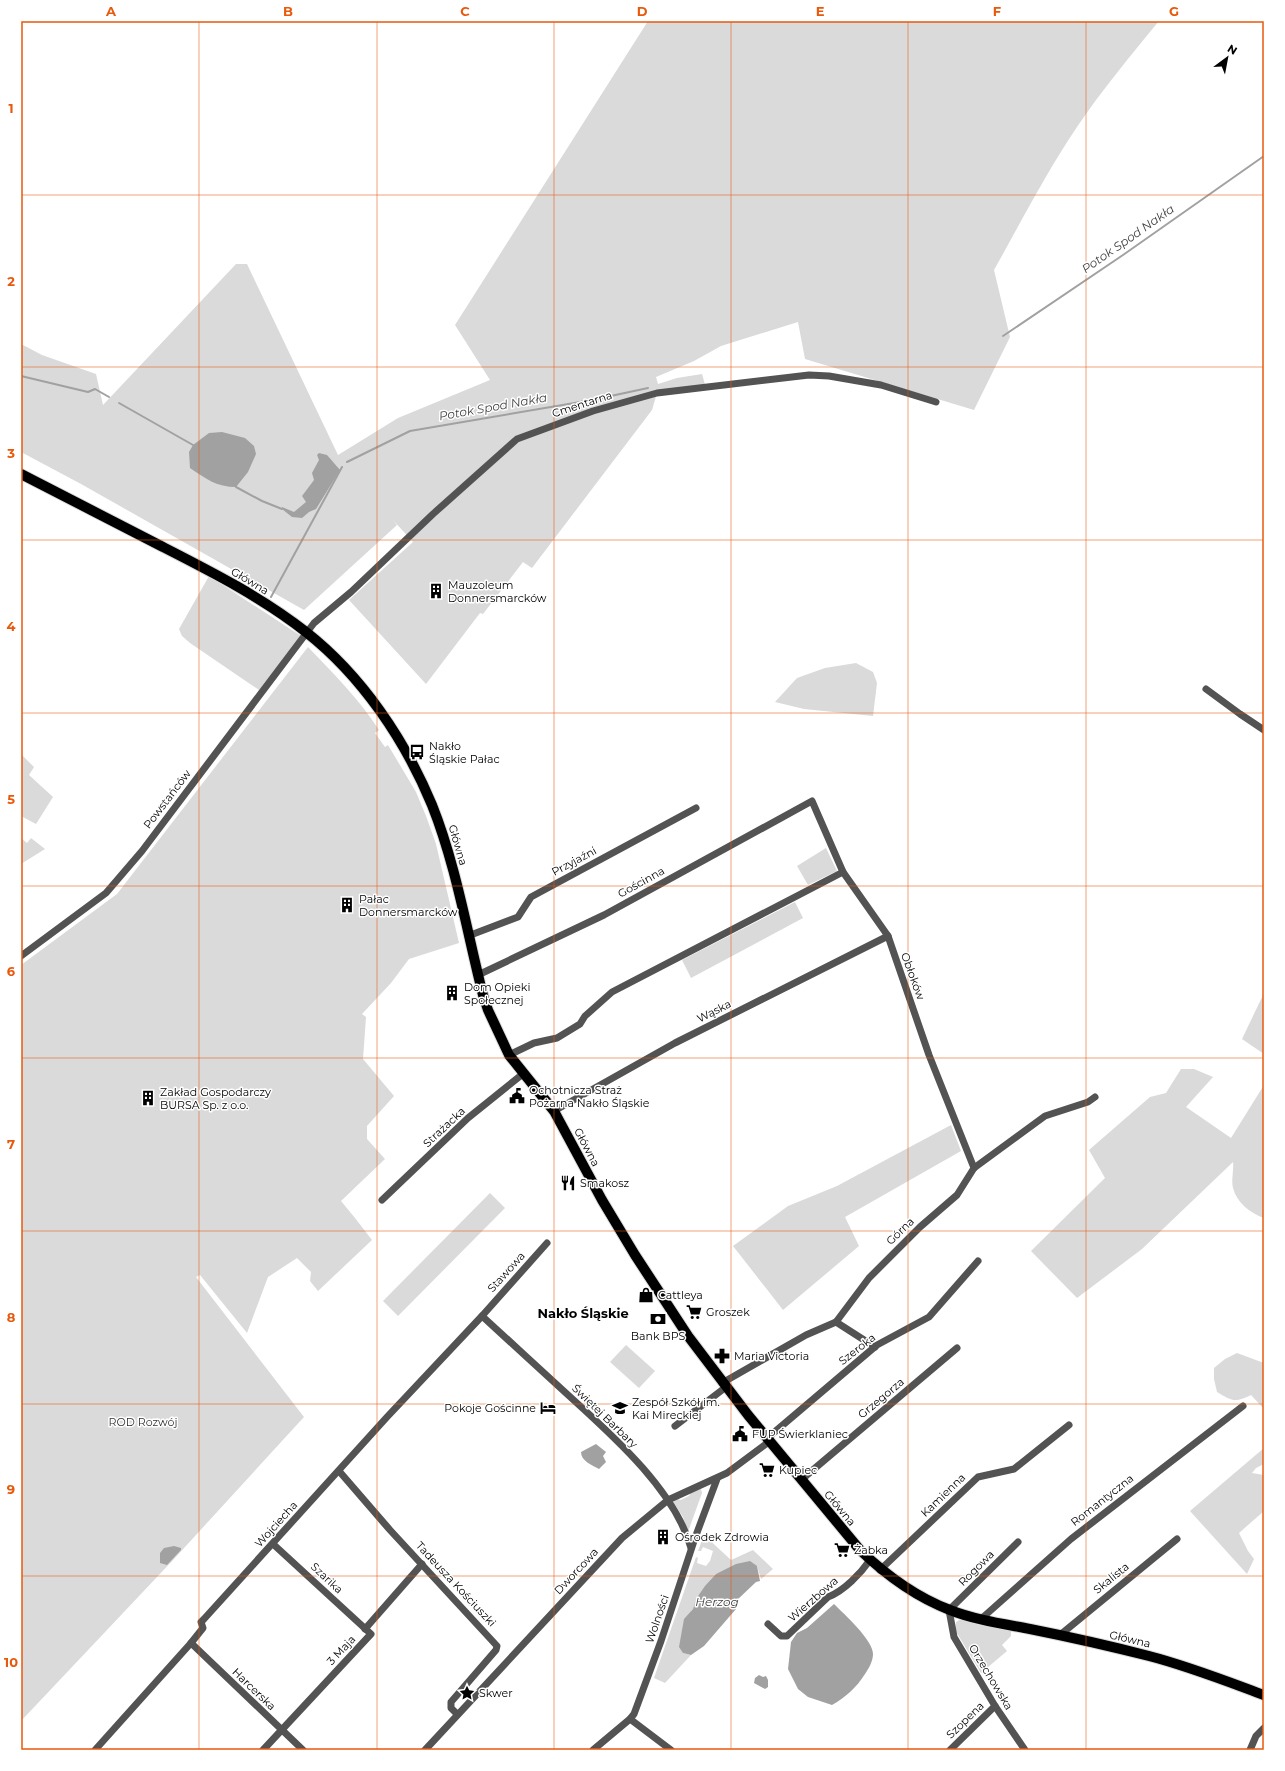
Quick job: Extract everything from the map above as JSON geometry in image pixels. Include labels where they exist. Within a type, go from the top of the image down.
[{"type":"main road","name":"Główna","points":[[21,474],[215,574],[254,596],[307,633],[335,659],[366,693],[391,727],[416,770],[442,831],[488,1010],[509,1055],[554,1111],[602,1200],[635,1255],[688,1336],[724,1385],[800,1480],[860,1550],[880,1570],[912,1592],[949,1610],[981,1619],[1151,1656],[1219,1678],[1264,1695]]},
{"type":"street","name":"Cmentarna","points":[[307,633],[314,623],[351,592],[433,514],[517,439],[543,429],[593,411],[657,393],[810,375],[881,385],[936,402]]},
{"type":"street","name":"Powstańców","points":[[21,956],[112,888],[142,851],[307,633]]},
{"type":"street","points":[[1206,688],[1264,730]]},
{"type":"street","name":"Obłoków","points":[[812,801],[843,872],[888,936],[929,1055],[974,1168]]},
{"type":"street","name":"Gościnna","points":[[478,975],[604,915],[812,801]]},
{"type":"street","name":"Przyjaźni","points":[[468,936],[518,917],[531,897],[696,808]]},
{"type":"street","points":[[509,1055],[534,1043],[557,1038],[580,1024],[585,1016],[612,992],[843,872]]},
{"type":"street","name":"Wąska","points":[[554,1111],[675,1043],[888,936]]},
{"type":"street","name":"Strażacka","points":[[382,1200],[468,1118],[524,1073]]},
{"type":"street","name":"Górna","points":[[675,1426],[724,1385],[806,1335],[836,1322],[869,1278],[920,1227],[957,1195],[974,1168],[1045,1116],[1088,1102],[1095,1097]]},
{"type":"street","name":"Stawowa","points":[[482,1316],[547,1243]]},
{"type":"street","name":"Szeroka","points":[[767,1439],[875,1347],[929,1317],[978,1261]]},
{"type":"street","name":"Wojciecha","points":[[94,1750],[191,1643],[203,1628],[201,1622],[482,1316]]},
{"type":"street","name":"Świętej Barbary","points":[[482,1316],[612,1435],[668,1500],[680,1518],[691,1548]]},
{"type":"street","points":[[836,1322],[875,1347]]},
{"type":"street","name":"Grzegorza","points":[[800,1480],[957,1348]]},
{"type":"street","name":"Romantyczna","points":[[981,1619],[1071,1539],[1243,1406]]},
{"type":"street","name":"Kamienna","points":[[880,1570],[978,1477],[1014,1470],[1069,1425]]},
{"type":"street","name":"Dworcowa","points":[[425,1750],[622,1538],[668,1500],[683,1492],[717,1479],[766,1444],[767,1439]]},
{"type":"street","name":"Tadeusza Kościuszki","points":[[339,1471],[497,1646],[496,1650],[451,1702],[451,1708],[457,1714]]},
{"type":"street","name":"Wolności","points":[[593,1750],[634,1714],[661,1641],[691,1548],[717,1479]]},
{"type":"street","name":"Skalista","points":[[1060,1635],[1177,1539]]},
{"type":"street","name":"Rogowa","points":[[949,1610],[1018,1542]]},
{"type":"street","name":"Szarika","points":[[273,1544],[365,1629]]},
{"type":"street","name":"Wierzbowa","points":[[768,1624],[781,1636],[787,1636],[828,1597],[836,1595],[864,1568],[870,1560]]},
{"type":"street","name":"3 Maja","points":[[263,1750],[371,1634],[365,1629],[422,1564]]},
{"type":"street","name":"Orzechowska","points":[[949,1610],[954,1637],[995,1706],[1024,1750]]},
{"type":"street","name":"Harcerska","points":[[191,1643],[303,1750]]},
{"type":"street","name":"Szopena","points":[[950,1750],[995,1706]]},
{"type":"street","points":[[630,1719],[671,1750]]},
{"type":"street","points":[[1250,1750],[1256,1736],[1264,1728]]},
{"type":"green space","points":[[648,21],[1159,21],[1127,60],[1077,127],[1044,180],[994,270],[1010,337],[974,410],[805,359],[798,322],[721,346],[694,361],[656,377],[658,384],[677,378],[702,374],[706,388],[657,393],[652,410],[532,568],[523,562],[483,614],[480,613],[426,684],[349,600],[413,542],[393,520],[397,525],[304,610],[81,484],[21,452],[21,344],[42,355],[96,374],[103,405],[236,264],[247,264],[338,455],[398,418],[490,380],[455,325]]},
{"type":"green space","points":[[209,576],[301,636],[259,690],[182,636],[179,629]]},
{"type":"green space","name":"ROD Rozwój","points":[[308,647],[346,687],[372,719],[379,730],[375,733],[385,747],[388,745],[416,792],[436,844],[459,943],[409,959],[391,983],[362,1014],[366,1017],[363,1059],[394,1096],[367,1126],[367,1139],[385,1159],[341,1201],[372,1240],[318,1291],[310,1281],[311,1272],[297,1258],[268,1277],[247,1333],[200,1275],[196,1277],[304,1417],[174,1559],[21,1721],[21,965],[117,894]]},
{"type":"green space","points":[[856,663],[873,672],[877,683],[873,716],[804,709],[775,702],[797,678],[825,668]]},
{"type":"green space","points":[[21,754],[34,767],[29,775],[53,797],[36,824],[21,816]]},
{"type":"green space","points":[[21,838],[27,843],[31,838],[45,849],[21,864]]},
{"type":"green space","points":[[826,848],[837,871],[808,885],[797,866]]},
{"type":"green space","points":[[795,902],[803,918],[691,978],[682,960]]},
{"type":"green space","points":[[1264,993],[1264,1054],[1242,1039]]},
{"type":"green space","points":[[1181,1069],[1194,1069],[1213,1077],[1186,1107],[1231,1138],[1264,1085],[1264,1218],[1245,1207],[1235,1193],[1232,1185],[1233,1162],[1142,1249],[1077,1298],[1031,1251],[1105,1178],[1089,1150],[1150,1097],[1166,1093]]},
{"type":"green space","points":[[951,1125],[961,1151],[845,1217],[859,1246],[783,1310],[733,1246],[788,1206],[837,1186]]},
{"type":"green space","points":[[490,1193],[505,1208],[398,1316],[383,1301]]},
{"type":"green space","points":[[626,1345],[655,1371],[639,1388],[610,1362]]},
{"type":"green space","points":[[1237,1353],[1264,1363],[1264,1409],[1251,1395],[1234,1400],[1217,1392],[1214,1379],[1214,1368],[1225,1359]]},
{"type":"green space","points":[[1264,1448],[1264,1464],[1256,1468],[1252,1473],[1264,1475],[1264,1511],[1239,1533],[1254,1559],[1247,1574],[1190,1511]]},
{"type":"green space","points":[[701,1489],[702,1493],[688,1532],[683,1517],[673,1502],[677,1499],[681,1500],[689,1496],[691,1492]]},
{"type":"green space","points":[[704,1535],[731,1560],[753,1550],[773,1569],[761,1579],[757,1566],[716,1574],[696,1599],[691,1611],[683,1653],[691,1655],[665,1683],[654,1678],[696,1557],[698,1558],[697,1563],[706,1566],[710,1561],[713,1551],[703,1547],[701,1551],[698,1551]]},
{"type":"green space","points":[[961,1619],[1011,1631],[1011,1636],[1002,1645],[1007,1651],[981,1673],[955,1630],[956,1622]]},
{"type":"water","points":[[222,432],[245,438],[254,446],[256,454],[248,472],[236,487],[217,484],[190,468],[189,452],[193,445],[209,433]]},
{"type":"water","points":[[319,453],[327,455],[340,470],[316,509],[309,512],[302,518],[292,517],[282,509],[282,507],[294,512],[306,502],[302,496],[314,480],[312,473],[319,460],[317,455]]},
{"type":"water","points":[[596,1444],[606,1452],[603,1456],[606,1462],[599,1469],[590,1464],[581,1455],[581,1452]]},
{"type":"water","points":[[174,1546],[181,1548],[181,1550],[167,1565],[160,1563],[160,1553],[164,1548]]},
{"type":"water","name":"Herzog","points":[[750,1561],[757,1566],[760,1581],[756,1582],[736,1601],[736,1609],[704,1646],[691,1655],[683,1653],[679,1647],[684,1619],[693,1609],[696,1599],[705,1586],[716,1574],[736,1564]]},
{"type":"water","points":[[834,1604],[863,1635],[872,1648],[873,1654],[869,1667],[858,1684],[842,1699],[832,1705],[808,1697],[798,1689],[788,1669],[791,1642],[797,1633],[807,1628]]},
{"type":"water","points":[[759,1675],[763,1677],[766,1676],[768,1680],[768,1687],[765,1689],[754,1683],[755,1678]]},
{"type":"waterway","name":"Potok Spod Nakła","points":[[1003,336],[1123,255],[1264,156]]},
{"type":"waterway","name":"Potok Spod Nakła","points":[[21,376],[88,392],[95,389],[109,397]]},
{"type":"waterway","name":"Potok Spod Nakła","points":[[347,462],[410,431],[592,400],[648,388]]},
{"type":"waterway","name":"Potok Spod Nakła","points":[[119,403],[193,445]]},
{"type":"waterway","points":[[271,597],[342,467]]},
{"type":"waterway","name":"Potok Spod Nakła","points":[[236,487],[262,501],[282,509]]},
{"type":"place","name":"Mauzoleum Donnersmarcków","points":[[436,591]]},
{"type":"place","name":"Nakło Śląskie Pałac","points":[[417,752]]},
{"type":"place","name":"Pałac Donnersmarcków","points":[[347,905]]},
{"type":"place","name":"Dom Opieki Społecznej","points":[[452,993]]},
{"type":"place","name":"Ochotnicza Straż Pożarna Nakło Śląskie","points":[[517,1096]]},
{"type":"place","name":"Zakład Gospodarczy BURSA Sp. z o.o.","points":[[148,1098]]},
{"type":"place","name":"Smakosz","points":[[568,1183]]},
{"type":"place","name":"Cattleya","points":[[646,1295]]},
{"type":"place","name":"Groszek","points":[[694,1312]]},
{"type":"place","name":"Bank BPS","points":[[658,1319]]},
{"type":"place","name":"Maria Victoria","points":[[722,1356]]},
{"type":"place","name":"Pokoje Gościnne","points":[[548,1408]]},
{"type":"place","name":"Zespół Szkół im. Kai Mireckiej","points":[[620,1408]]},
{"type":"place","name":"FUP Świerklaniec","points":[[740,1434]]},
{"type":"place","name":"Kupiec","points":[[767,1470]]},
{"type":"place","name":"Ośrodek Zdrowia","points":[[663,1537]]},
{"type":"place","name":"Żabka","points":[[842,1550]]},
{"type":"place","name":"Skwer","points":[[467,1693]]},
{"type":"district","name":"Nakło Śląskie","points":[[583,1313]]}]
